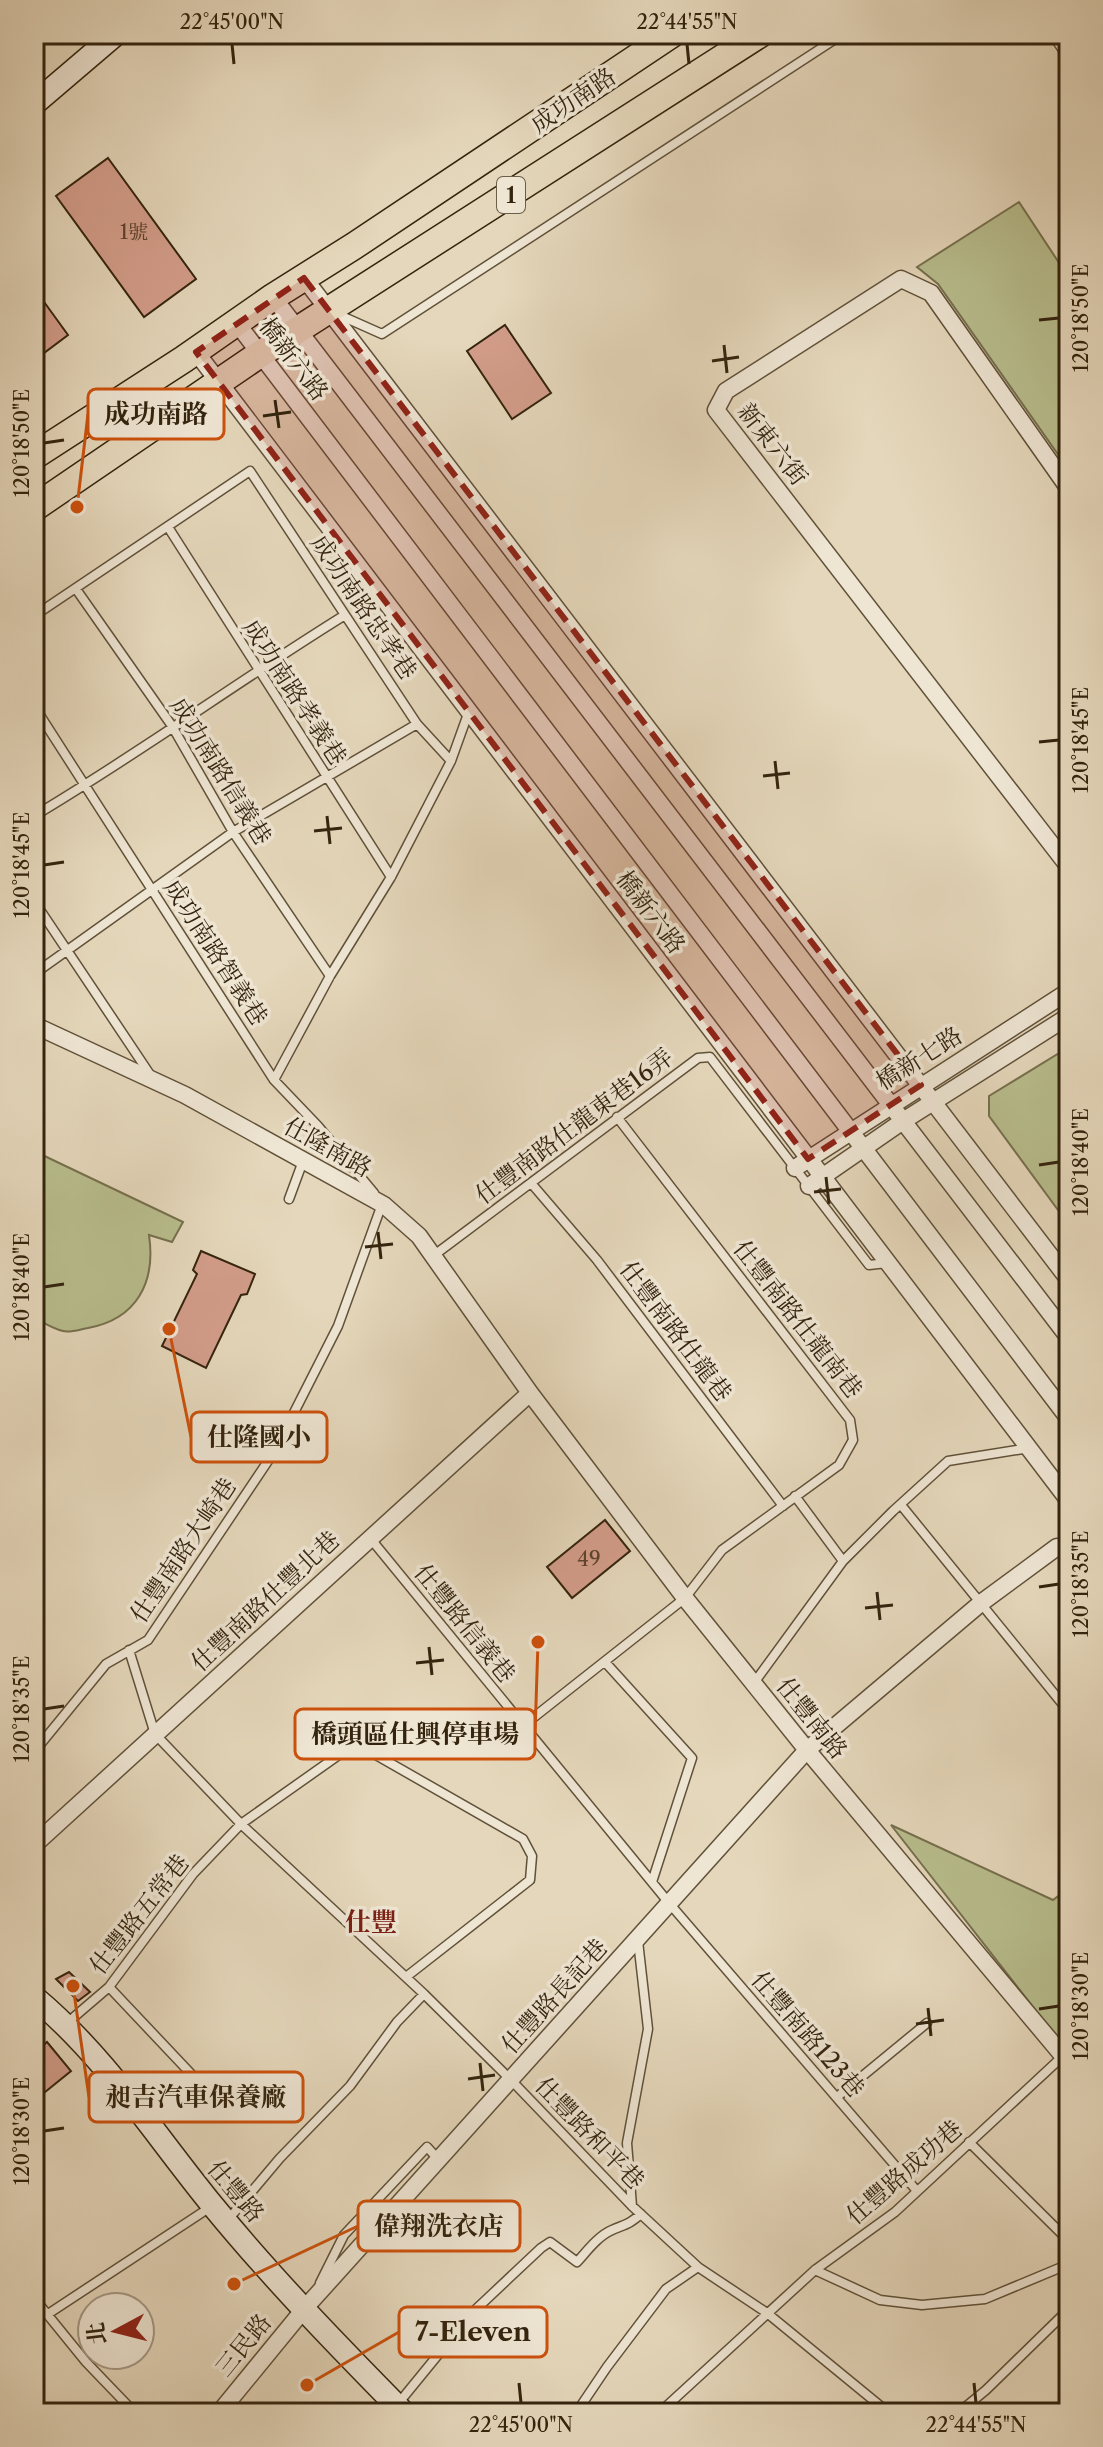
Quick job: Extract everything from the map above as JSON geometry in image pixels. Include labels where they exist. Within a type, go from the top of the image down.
[{"type":"main road","name":"成功南路","points":[[34,456],[196,352],[273,297],[672,34]]},
{"type":"main road","name":"成功南路","points":[[34,508],[260,354],[760,34]]},
{"type":"street","points":[[1057,34],[1069,52]]},
{"type":"street","points":[[34,104],[111,36]]},
{"type":"street","points":[[304,278],[1069,1280]]},
{"type":"street","name":"新東六街","points":[[1069,489],[931,293],[901,279],[726,391],[716,410],[1069,867]]},
{"type":"street","name":"橋新六路","points":[[273,297],[1069,1338]]},
{"type":"street","name":"橋新六路","points":[[236,322],[1069,1419]]},
{"type":"street","name":"橋新六路","points":[[196,352],[469,711],[802,1164],[888,1263],[1069,1501]]},
{"type":"street","name":"橋新七路","points":[[802,1164],[890,1104],[1069,991]]},
{"type":"street","name":"橋新七路","points":[[815,1181],[1069,1016]]},
{"type":"street","name":"仕隆南路","points":[[34,1025],[185,1095],[384,1205],[419,1236],[530,1393]]},
{"type":"street","name":"仕豐南路仕豐北巷","points":[[34,1845],[530,1393]]},
{"type":"street","name":"仕豐南路","points":[[530,1393],[753,1683],[1066,2060]]},
{"type":"street","name":"仕豐路長記巷","points":[[308,2305],[807,1750],[981,1603],[1057,1547],[1069,1550]]},
{"type":"street","name":"仕豐路","points":[[34,1997],[99,2061],[220,2213],[308,2305],[400,2409]]},
{"type":"street","name":"三民路","points":[[219,2413],[308,2305]]},
{"type":"lane","points":[[329,311],[382,334],[843,34]]},
{"type":"lane","name":"成功南路忠孝巷","points":[[168,527],[250,471],[417,724],[451,761]]},
{"type":"lane","points":[[34,616],[168,527]]},
{"type":"lane","name":"成功南路孝義巷","points":[[168,527],[391,877]]},
{"type":"lane","name":"成功南路信義巷","points":[[76,589],[172,726],[233,832],[330,976]]},
{"type":"lane","points":[[34,816],[84,786],[257,669],[345,615]]},
{"type":"lane","name":"成功南路智義巷","points":[[34,706],[274,1080],[318,1126],[384,1205]]},
{"type":"lane","points":[[274,1080],[330,976],[391,877],[451,761],[469,711]]},
{"type":"lane","points":[[34,974],[233,832],[417,724]]},
{"type":"lane","points":[[34,901],[154,1080]]},
{"type":"lane","name":"仕豐南路仕龍東巷16弄","points":[[432,1257],[698,1058],[710,1057],[802,1164]]},
{"type":"lane","name":"仕豐南路仕龍南巷","points":[[617,1117],[850,1420],[853,1440],[839,1465],[795,1496]]},
{"type":"lane","points":[[289,1199],[304,1161]]},
{"type":"lane","name":"仕豐南路仕龍巷","points":[[531,1183],[597,1260],[783,1506]]},
{"type":"lane","name":"仕豐南路大崎巷","points":[[34,1752],[106,1664],[148,1640],[274,1452],[338,1326],[384,1205]]},
{"type":"lane","points":[[753,1683],[843,1561],[948,1461],[1029,1448]]},
{"type":"lane","points":[[524,1725],[685,1598],[722,1550],[795,1496],[843,1561]]},
{"type":"lane","points":[[901,1505],[1069,1712]]},
{"type":"lane","name":"仕豐路信義巷","points":[[369,1537],[669,1903]]},
{"type":"lane","points":[[129,1650],[155,1734],[241,1824],[424,1994],[511,2080]]},
{"type":"lane","points":[[605,1662],[692,1758],[652,1882]]},
{"type":"lane","points":[[241,1824],[343,1752],[369,1751],[523,1839],[532,1856],[530,1880],[406,1977]]},
{"type":"lane","name":"仕豐路五常巷","points":[[65,2025],[109,1987],[193,1874],[241,1824]]},
{"type":"lane","name":"仕豐南路123巷","points":[[669,1903],[917,2191]]},
{"type":"lane","points":[[632,2206],[627,2143],[648,2029],[637,1938]]},
{"type":"lane","points":[[109,1987],[227,2112]]},
{"type":"lane","points":[[48,2314],[220,2213],[280,2158],[350,2086],[397,2022],[424,1994]]},
{"type":"lane","points":[[837,2097],[927,2023]]},
{"type":"lane","name":"仕豐路成功巷","points":[[659,2413],[815,2270],[895,2212],[969,2142],[1066,2060]]},
{"type":"lane","name":"仕豐路和平巷","points":[[511,2080],[632,2206],[698,2267]]},
{"type":"lane","points":[[969,2142],[1069,2241]]},
{"type":"lane","name":"仕豐路和平巷","points":[[400,2409],[473,2312],[541,2248],[550,2242],[577,2262],[597,2240],[611,2230],[626,2226],[641,2214]]},
{"type":"lane","points":[[815,2270],[880,2300],[922,2305],[985,2299],[1069,2264]]},
{"type":"lane","points":[[576,2413],[666,2289],[698,2267],[767,2313],[889,2413]]},
{"type":"lane","points":[[34,2298],[86,2362],[135,2413]]},
{"type":"lane","points":[[958,2413],[1069,2309]]},
{"type":"highlighted area","points":[[304,278],[921,1085],[808,1159],[196,352]]},
{"type":"green space","points":[[1019,202],[1069,278],[1069,470],[938,284],[917,267]]},
{"type":"green space","points":[[1069,1047],[1069,1225],[989,1116],[989,1096]]},
{"type":"green space","points":[[34,1151],[183,1222],[172,1242],[149,1235],[149,1268],[140,1296],[131,1307],[105,1323],[66,1331],[34,1318]]},
{"type":"green space","points":[[891,1825],[1053,1900],[1061,1894],[1069,1897],[1069,2053]]},
{"type":"building","points":[[108,158],[196,279],[144,317],[56,196]]},
{"type":"building","points":[[34,288],[68,335],[44,353],[34,339]]},
{"type":"building","points":[[505,325],[551,393],[512,419],[467,351]]},
{"type":"building","points":[[201,1251],[255,1274],[247,1294],[241,1295],[206,1368],[162,1346],[197,1274],[193,1270]]},
{"type":"building","points":[[605,1520],[630,1551],[572,1598],[547,1567]]},
{"type":"building","points":[[69,1972],[90,1992],[78,2001],[56,1979]]},
{"type":"building","points":[[47,2042],[71,2071],[34,2101],[34,2053]]},
{"type":"place","name":"成功南路","points":[[77,507]]},
{"type":"place","name":"仕隆國小","points":[[169,1329]]},
{"type":"place","name":"橋頭區仕興停車場","points":[[538,1642]]},
{"type":"place","name":"昶吉汽車保養廠","points":[[73,1986]]},
{"type":"place","name":"偉翔洗衣店","points":[[234,2284]]},
{"type":"place","name":"7-Eleven","points":[[307,2385]]},
{"type":"district","name":"仕豐","points":[[371,1922]]}]
